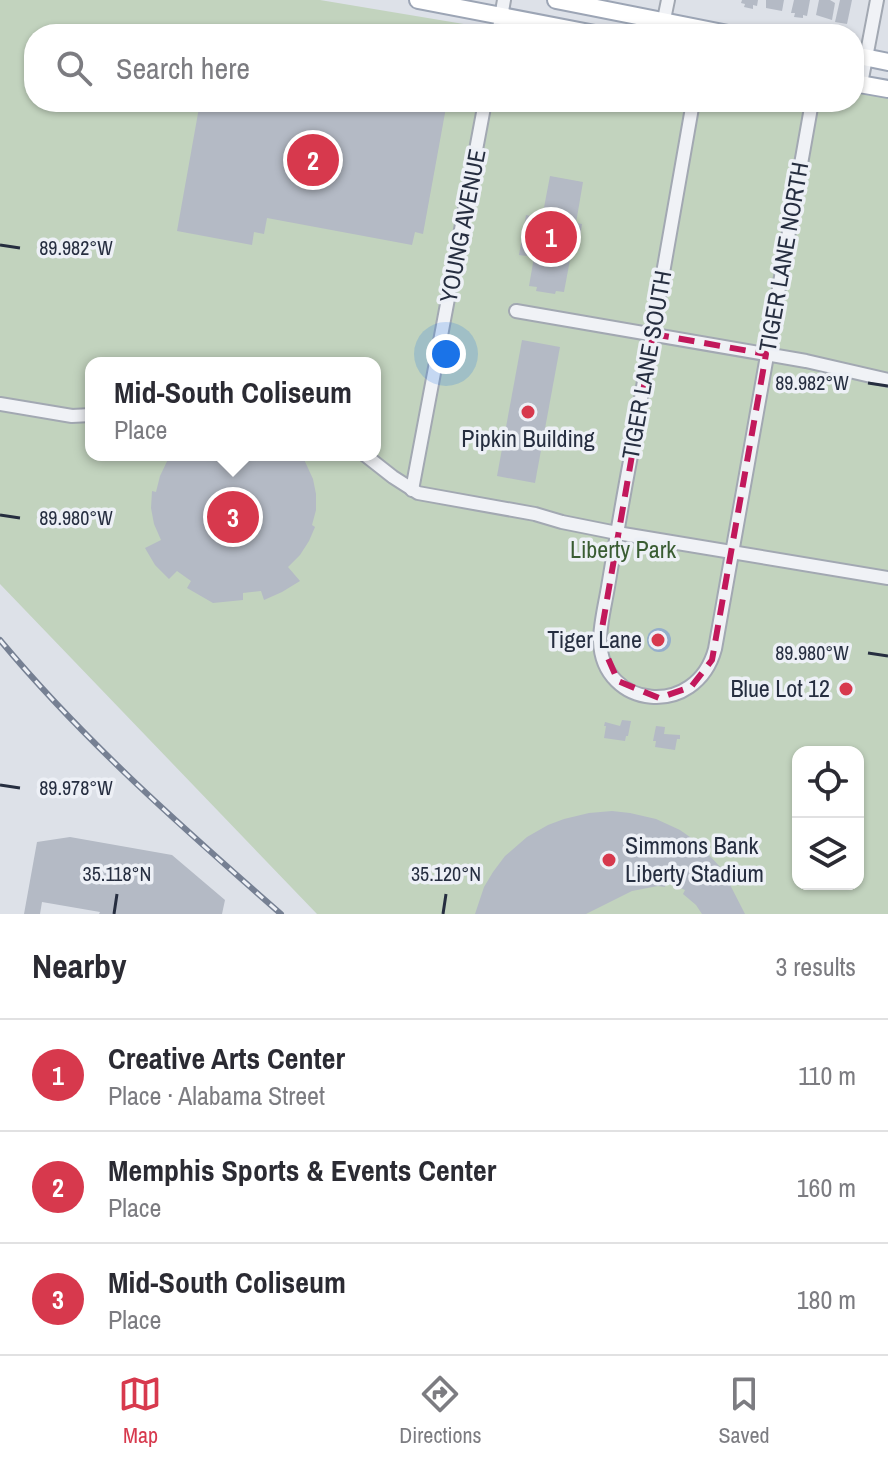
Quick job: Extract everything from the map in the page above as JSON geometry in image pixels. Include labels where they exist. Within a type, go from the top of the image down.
[{"type":"main road","points":[[418,0],[503,7],[561,24]]},
{"type":"main road","points":[[556,0],[647,24]]},
{"type":"main road","points":[[864,57],[888,62]]},
{"type":"main road","points":[[864,85],[888,89]]},
{"type":"street","points":[[663,24],[668,0]]},
{"type":"street","points":[[864,43],[877,0]]},
{"type":"street","name":"YOUNG AVENUE","points":[[412,490],[483,112]]},
{"type":"street","name":"TIGER LANE SOUTH","points":[[691,112],[601,629],[602,652],[610,673],[627,688],[659,698],[691,687],[707,670],[715,649]]},
{"type":"street","name":"TIGER LANE NORTH","points":[[715,649],[810,112]]},
{"type":"street","points":[[516,311],[766,354],[888,380]]},
{"type":"street","points":[[0,404],[85,415]]},
{"type":"street","points":[[373,461],[418,493],[535,514],[617,533],[888,578]]},
{"type":"highlighted area","points":[[653,334],[766,354],[712,660],[691,687],[659,698],[618,681],[600,640]]},
{"type":"green space","name":"Liberty Park","points":[[0,0],[320,0],[463,24],[24,24],[24,112],[864,112],[864,92],[888,96],[888,914],[317,914],[0,584]]},
{"type":"water","points":[[659,628],[670,635],[671,640],[664,651],[659,652],[648,645],[647,640],[654,629]]},
{"type":"building","points":[[742,0],[758,0],[757,6],[753,5],[753,9],[744,7]]},
{"type":"building","points":[[766,0],[784,0],[782,11],[766,8]]},
{"type":"building","points":[[794,0],[810,0],[807,16],[794,17],[795,13],[791,13]]},
{"type":"building","points":[[819,0],[835,3],[832,20],[816,15]]},
{"type":"building","points":[[840,0],[852,0],[847,24],[835,22]]},
{"type":"building","points":[[198,112],[445,112],[423,234],[415,232],[412,245],[267,218],[264,234],[254,232],[252,245],[177,231]]},
{"type":"building","points":[[550,176],[583,182],[576,223],[582,224],[578,250],[572,249],[564,292],[556,291],[555,294],[536,291],[537,287],[529,286],[534,257],[519,255],[526,215],[542,218]]},
{"type":"building","name":"Pipkin Building","points":[[522,340],[560,347],[535,483],[497,476]]},
{"type":"building","points":[[167,461],[305,461],[313,479],[316,510],[312,525],[315,527],[309,541],[288,567],[300,581],[264,600],[261,591],[243,593],[243,600],[213,603],[187,588],[191,581],[177,571],[169,579],[155,565],[145,548],[161,540],[151,508],[152,491],[156,492]]},
{"type":"building","points":[[622,720],[631,721],[625,741],[604,738],[605,722],[620,726]]},
{"type":"building","points":[[656,726],[665,727],[664,734],[680,735],[675,750],[655,747]]},
{"type":"building","name":"Simmons Bank Liberty Stadium","points":[[612,811],[656,819],[697,842],[722,869],[745,914],[702,914],[683,894],[685,890],[666,882],[665,887],[632,891],[586,914],[475,914],[493,872],[505,856],[527,837],[564,819]]},
{"type":"building","points":[[70,837],[172,855],[225,900],[222,914],[99,914],[42,902],[40,914],[24,914],[37,842]]},
{"type":"railway","points":[[0,640],[100,748],[281,914]]},
{"type":"place","name":"Memphis Sports & Events Center","points":[[313,160]]},
{"type":"place","name":"Creative Arts Center","points":[[551,237]]},
{"type":"place","name":"Pipkin Building","points":[[528,412]]},
{"type":"place","name":"Mid-South Coliseum","points":[[233,517]]},
{"type":"place","name":"Tiger Lane","points":[[658,640]]},
{"type":"place","name":"Blue Lot 12","points":[[846,689]]},
{"type":"place","name":"Simmons Bank Liberty Stadium","points":[[609,860]]}]
